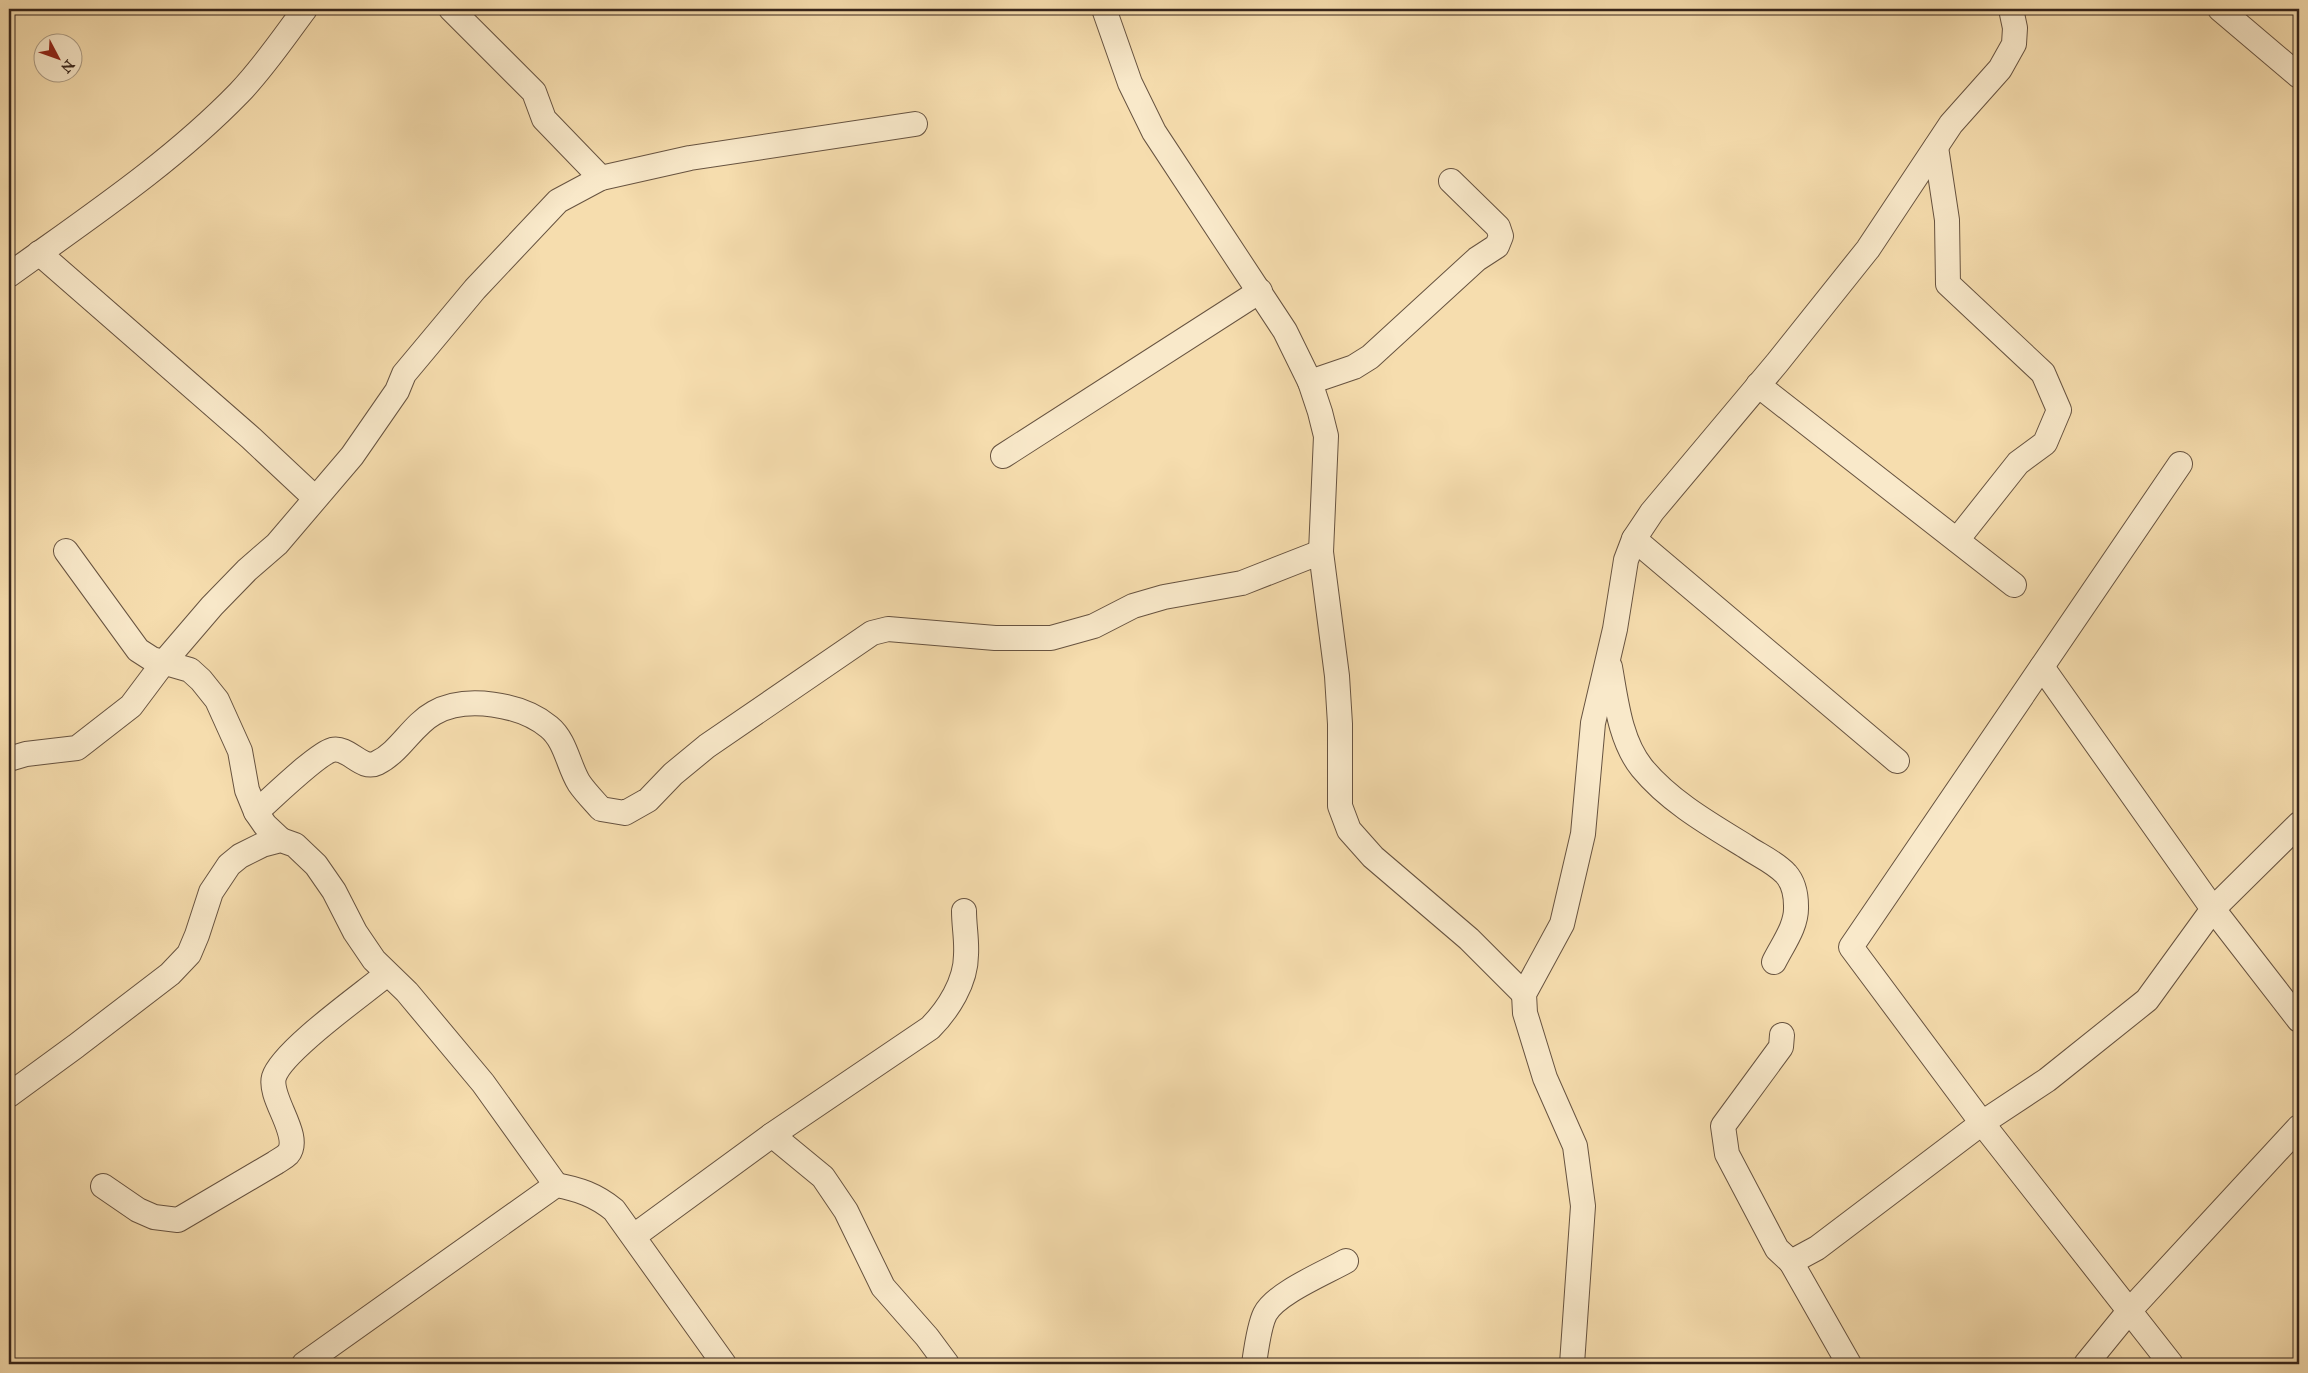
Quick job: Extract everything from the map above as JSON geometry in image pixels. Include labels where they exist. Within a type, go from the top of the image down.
[{"type":"street","points":[[9,275],[158,167],[214,118],[263,65],[305,9]]},
{"type":"street","points":[[450,9],[534,92],[544,119],[601,178]]},
{"type":"street","points":[[1104,9],[1130,83],[1154,132],[1285,331],[1310,382],[1326,436],[1321,552],[1337,676],[1340,724],[1340,806],[1350,830],[1373,858],[1469,939],[1524,994]]},
{"type":"street","points":[[1572,1364],[1583,1206],[1575,1146],[1545,1078],[1525,1013],[1524,994],[1562,924],[1583,834],[1593,723],[1615,629],[1626,560],[1634,539],[1652,512],[1868,249],[1952,124],[2000,69],[2014,44],[2015,28],[2011,9]]},
{"type":"street","points":[[2220,9],[2299,76]]},
{"type":"street","points":[[9,759],[26,754],[77,748],[132,706],[164,662],[212,606],[246,570],[277,544],[371,432],[397,391],[404,374],[475,289],[558,201],[601,178],[690,158],[915,124]]},
{"type":"street","points":[[1936,147],[1947,220],[1948,284],[2043,373],[2059,410],[2045,443],[2018,462],[1957,540]]},
{"type":"street","points":[[1310,382],[1354,367],[1370,357],[1477,259],[1497,246],[1501,236],[1498,226],[1450,180]]},
{"type":"street","points":[[39,253],[251,438],[315,498]]},
{"type":"street","points":[[1004,456],[1260,291]]},
{"type":"street","points":[[1758,385],[2014,585]]},
{"type":"street","points":[[2172,1364],[1982,1123],[1851,947],[2180,464]]},
{"type":"street","points":[[1634,539],[1897,761]]},
{"type":"street","points":[[66,551],[138,650],[152,659],[190,670],[201,680],[217,700],[240,751],[247,790],[256,812],[265,825],[281,840],[295,845],[316,865],[334,891],[364,946],[387,974],[407,992],[483,1083],[556,1185],[579,1189],[601,1200],[614,1210],[724,1364]]},
{"type":"street","points":[[256,812],[319,758],[333,750],[346,752],[363,763],[375,765],[388,757],[408,734],[434,713],[459,704],[492,704],[522,712],[549,727],[565,748],[579,783],[601,809],[625,813],[648,800],[673,774],[707,746],[872,633],[888,629],[995,638],[1051,638],[1094,626],[1132,606],[1164,597],[1242,583],[1321,552]]},
{"type":"street","points":[[1608,656],[1617,707],[1627,741],[1641,767],[1666,793],[1712,826],[1778,867],[1792,882],[1796,904],[1794,922],[1774,962]]},
{"type":"street","points":[[2042,667],[2212,909],[2299,1020]]},
{"type":"street","points":[[1791,1262],[1817,1248],[1982,1123],[2047,1080],[2147,1000],[2212,909],[2299,824]]},
{"type":"street","points":[[9,1095],[170,974],[188,954],[197,935],[210,892],[229,865],[240,856],[262,845],[281,840]]},
{"type":"street","points":[[634,1236],[772,1135],[930,1028],[945,1013],[953,998],[966,957],[964,911]]},
{"type":"street","points":[[102,1186],[138,1210],[154,1217],[178,1220],[288,1154],[292,1144],[274,1089],[274,1079],[278,1069],[297,1048],[387,974]]},
{"type":"street","points":[[1782,1035],[1781,1047],[1723,1126],[1727,1154],[1777,1250],[1791,1262],[1849,1364]]},
{"type":"street","points":[[2086,1364],[2130,1310],[2299,1127]]},
{"type":"street","points":[[772,1135],[824,1177],[846,1211],[883,1287],[927,1337],[947,1364]]},
{"type":"street","points":[[304,1364],[556,1185]]},
{"type":"street","points":[[1254,1364],[1265,1314],[1273,1304],[1346,1261]]}]
